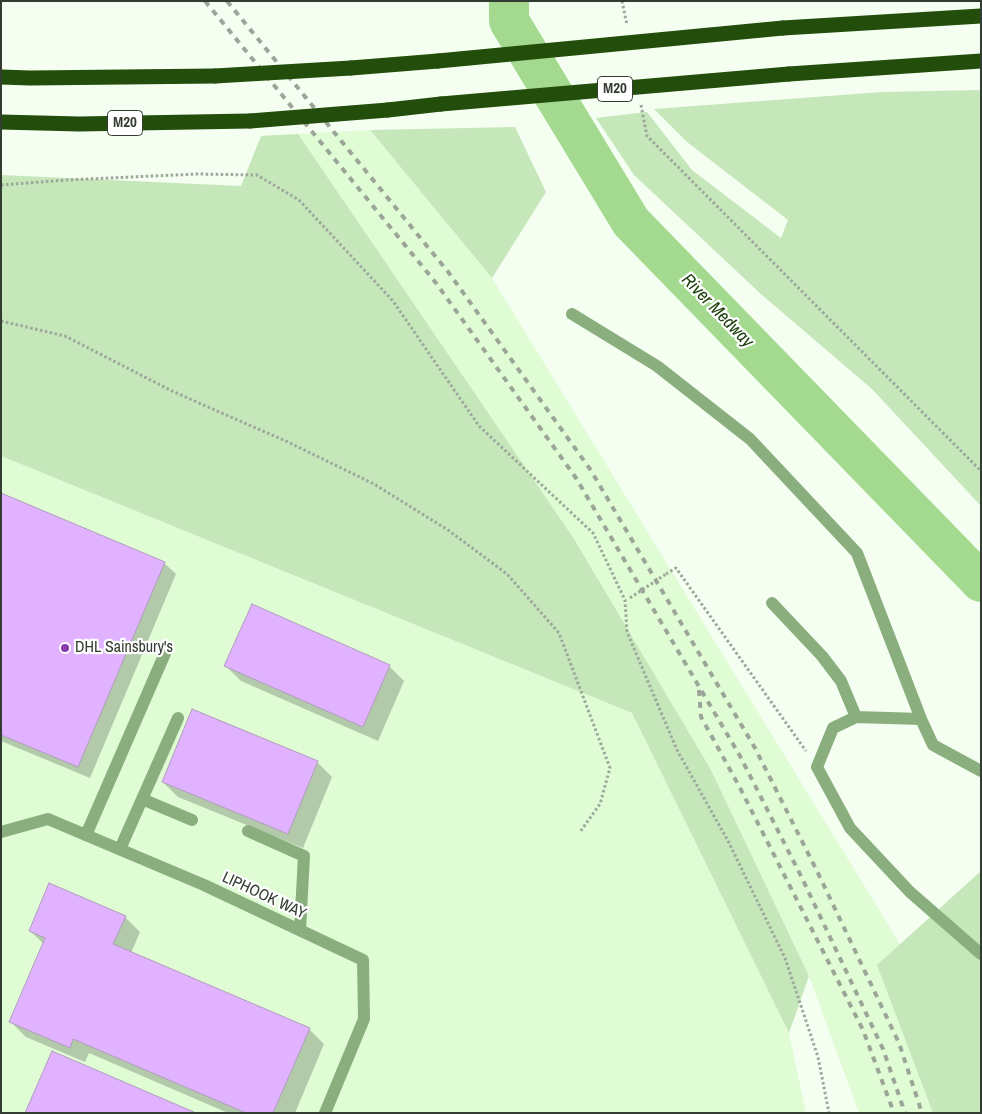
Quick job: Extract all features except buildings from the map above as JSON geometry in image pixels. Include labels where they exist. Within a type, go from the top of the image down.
[{"type":"highway","points":[[1,77],[215,76],[351,68],[783,28],[981,16]]},
{"type":"highway","name":"M20","points":[[1,122],[79,124],[250,121],[789,74],[981,61]]},
{"type":"street","points":[[572,314],[657,366],[750,439],[856,553],[921,720],[933,744],[981,771]]},
{"type":"street","points":[[772,603],[822,656],[841,682],[856,717]]},
{"type":"street","points":[[86,834],[166,651]]},
{"type":"street","points":[[921,720],[856,717],[833,728],[817,767],[850,828],[910,892],[981,954]]},
{"type":"street","points":[[120,849],[178,718]]},
{"type":"street","points":[[142,799],[192,820]]},
{"type":"street","name":"LIPHOOK WAY","points":[[1,832],[48,818],[204,885],[363,960],[364,1019],[325,1113]]},
{"type":"street","points":[[248,831],[304,856],[300,930]]},
{"type":"path","points":[[647,136],[981,471]]},
{"type":"path","points":[[1,185],[197,174],[257,176],[299,200],[393,301],[479,426],[593,533],[625,600],[627,632],[678,750],[728,841],[785,958],[818,1057],[829,1113]]},
{"type":"path","points":[[1,321],[65,336],[174,392],[290,443],[374,484],[448,530],[507,574],[559,633],[610,768],[600,804],[580,832]]},
{"type":"path","points":[[625,600],[676,568],[817,767]]},
{"type":"shaded area","points":[[981,90],[981,506],[872,389],[762,295],[634,175],[596,118],[647,112],[692,170],[781,238],[788,220],[687,142],[654,109],[882,92]]},
{"type":"shaded area","points":[[515,127],[546,192],[492,278],[370,130]]},
{"type":"shaded area","points":[[370,130],[492,278],[900,944],[973,1113],[859,1113],[809,976],[711,770],[261,136]]},
{"type":"shaded area","points":[[298,134],[574,539],[711,770],[809,976],[789,1033],[632,713],[1,456],[1,175],[241,186],[261,136]]},
{"type":"shaded area","points":[[1,456],[632,713],[789,1033],[806,1113],[1,1113]]},
{"type":"shaded area","points":[[981,871],[981,1113],[933,1113],[877,965]]},
{"type":"waterway","name":"River Medway","points":[[509,1],[509,21],[631,222],[981,582]]},
{"type":"railway","points":[[205,1],[436,283],[576,478],[740,756],[802,878],[883,1049],[905,1113]]},
{"type":"railway","points":[[227,1],[449,273],[590,469],[755,748],[817,871],[899,1043],[922,1113]]},
{"type":"railway","points":[[699,690],[701,717],[739,786],[863,1030],[894,1113]]},
{"type":"place","name":"DHL Sainsbury's","points":[[65,648]]}]
